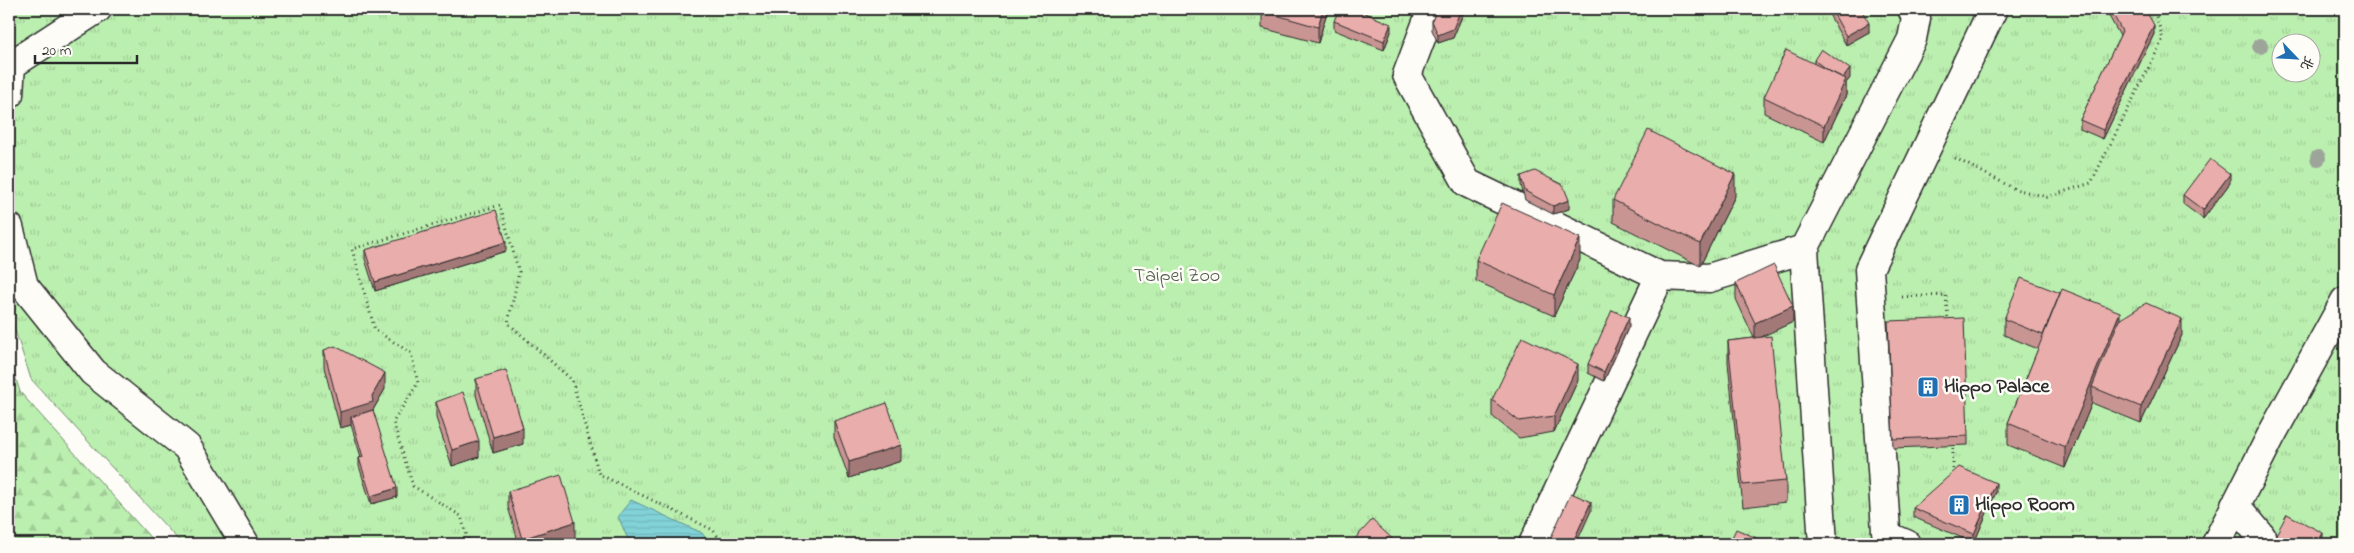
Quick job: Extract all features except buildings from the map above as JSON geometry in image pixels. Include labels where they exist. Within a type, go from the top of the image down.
[{"type":"street","points":[[9,94],[10,64],[97,9]]},
{"type":"street","points":[[1432,9],[1407,75],[1466,184],[1660,276],[1709,278],[1804,249]]},
{"type":"street","points":[[1823,544],[1804,249],[1912,40],[1916,18],[1912,9]]},
{"type":"street","points":[[1906,544],[1887,536],[1886,531],[1869,269],[1992,11],[1990,9]]},
{"type":"street","points":[[9,227],[24,286],[93,372],[187,447],[245,544]]},
{"type":"street","points":[[1533,544],[1660,276]]},
{"type":"street","points":[[2216,544],[2235,505],[2345,301]]},
{"type":"street","points":[[2235,505],[2262,536],[2257,544]]},
{"type":"path","points":[[1928,144],[2015,189],[2047,197],[2091,183],[2163,39],[2154,9]]},
{"type":"path","points":[[469,544],[461,516],[412,486],[393,422],[418,383],[411,353],[375,330],[352,250],[500,206],[519,272],[508,322],[572,380],[599,474],[713,530],[723,544]]},
{"type":"path","points":[[1871,299],[1946,295],[1948,323]]},
{"type":"path","points":[[1948,478],[1955,472],[1953,436]]},
{"type":"green space","name":"Taipei Zoo","points":[[11,9],[2345,9],[2345,544],[182,544],[31,379],[9,312],[9,11]]},
{"type":"green space","points":[[9,356],[20,392],[156,544],[9,544]]},
{"type":"water","points":[[631,500],[702,533],[710,544],[630,544],[618,516]]},
{"type":"place","name":"Hippo Palace","points":[[1928,387]]},
{"type":"place","name":"Hippo Room","points":[[1959,505]]}]
